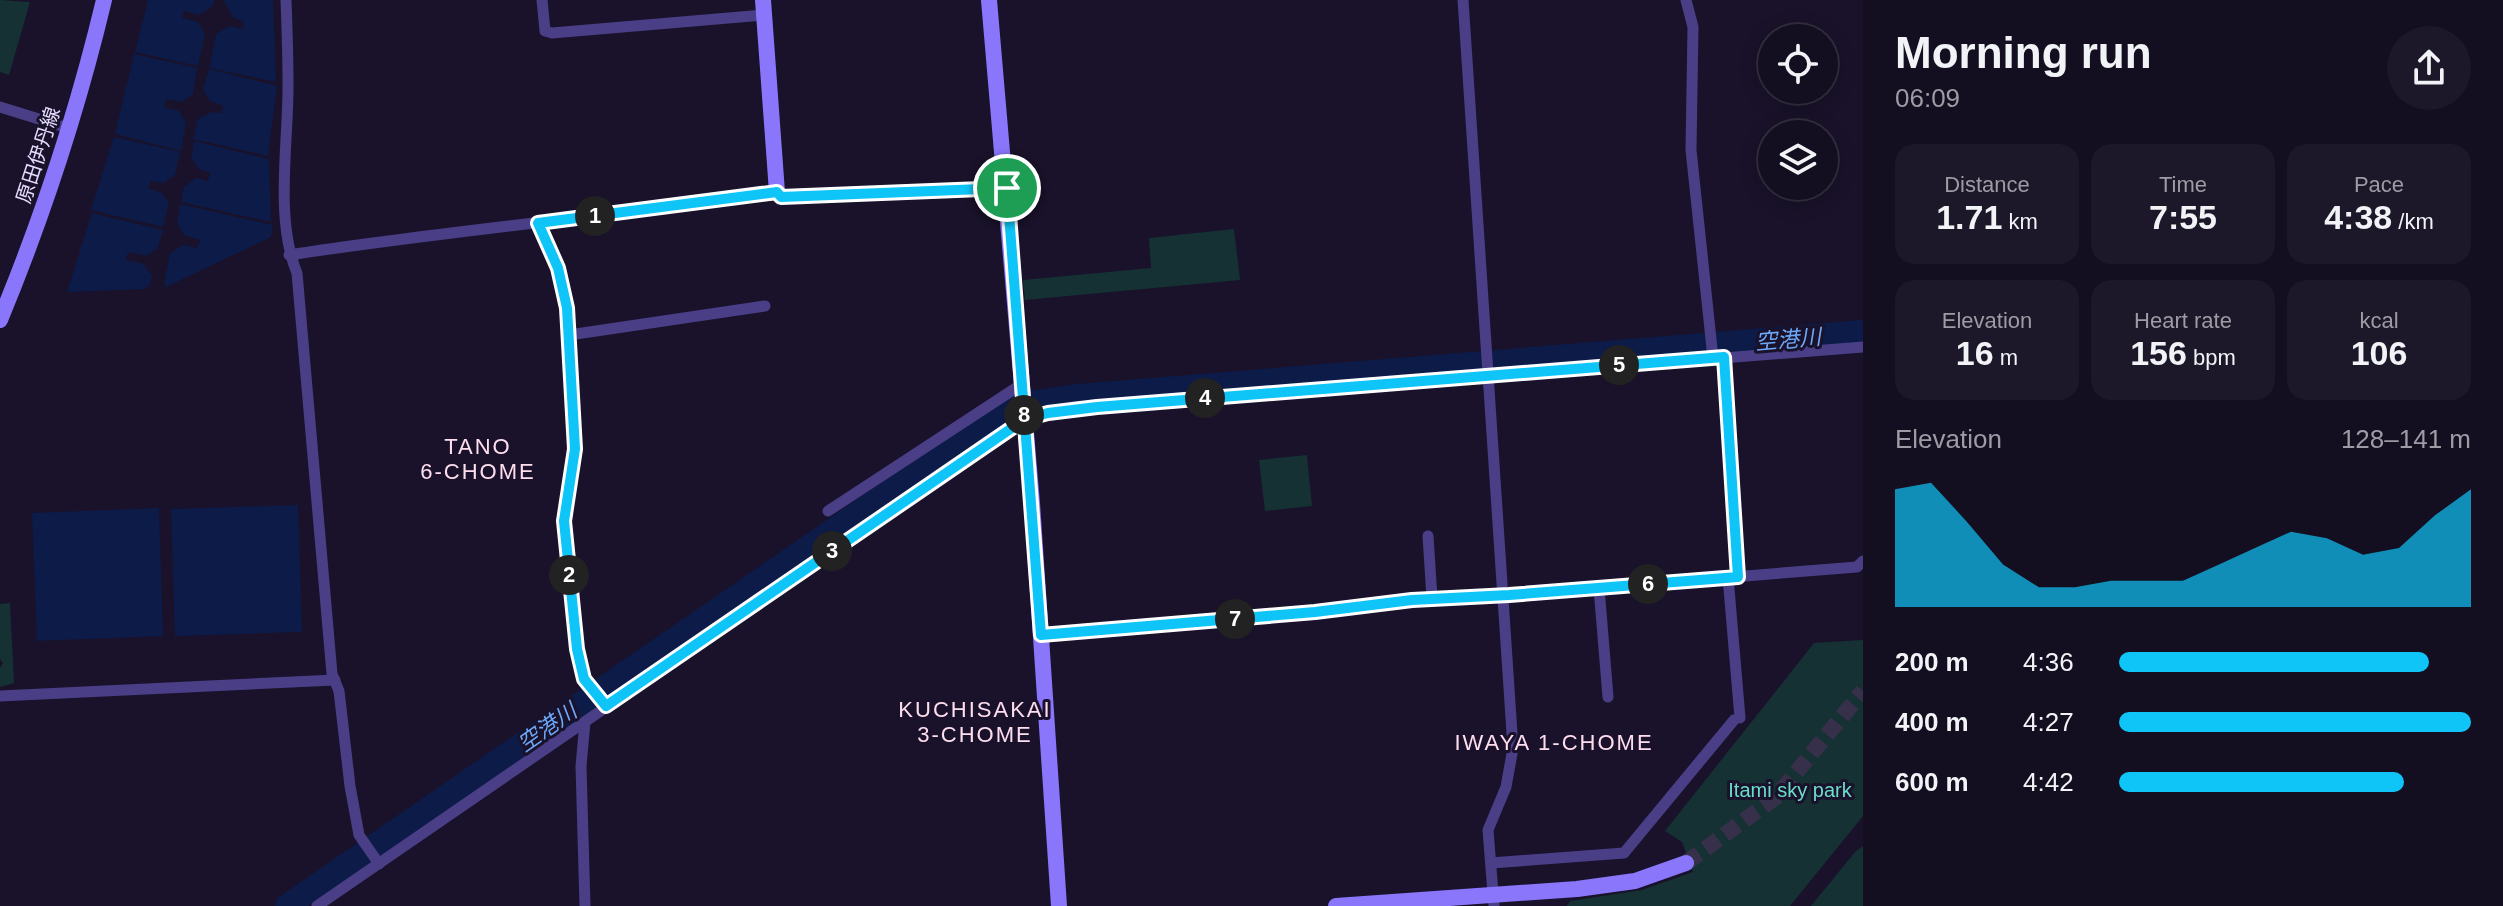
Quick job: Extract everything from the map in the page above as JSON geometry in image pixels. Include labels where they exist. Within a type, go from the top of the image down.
[{"type":"street","name":"原田伊丹線","points":[[0,320],[68,128],[104,0]]},
{"type":"street","points":[[286,0],[289,82],[284,199],[289,255],[297,273],[332,674],[339,691],[350,786],[361,840],[377,862]]},
{"type":"street","points":[[542,0],[545,31],[552,33],[763,7],[777,192],[781,197],[1007,188]]},
{"type":"street","points":[[989,0],[1024,402],[1059,906]]},
{"type":"street","points":[[1463,0],[1513,748],[1506,787],[1488,830],[1494,900]]},
{"type":"street","points":[[1491,863],[1624,853],[1737,719],[1733,577],[1717,355],[1710,330],[1691,150],[1693,27],[1686,0]]},
{"type":"street","points":[[0,107],[68,128]]},
{"type":"street","points":[[289,255],[424,235],[777,192]]},
{"type":"street","points":[[538,223],[558,268],[567,308],[575,449],[564,521],[577,649],[584,679],[604,704]]},
{"type":"street","points":[[569,335],[765,306]]},
{"type":"street","points":[[1024,402],[1048,413],[1488,373],[1863,347]]},
{"type":"street","points":[[828,511],[1024,402]]},
{"type":"street","points":[[317,906],[585,722],[604,704],[1024,402]]},
{"type":"street","points":[[1428,536],[1432,598]]},
{"type":"street","points":[[1041,635],[1315,612],[1432,598],[1857,567],[1863,561]]},
{"type":"street","points":[[1599,588],[1608,697]]},
{"type":"street","points":[[0,696],[335,680]]},
{"type":"street","points":[[585,722],[581,766],[585,906]]},
{"type":"street","points":[[1336,906],[1494,900],[1635,881],[1686,863]]},
{"type":"green space","points":[[0,0],[30,2],[9,75],[0,72]]},
{"type":"green space","points":[[1234,229],[1240,280],[1025,300],[1023,280],[1151,268],[1149,238]]},
{"type":"green space","points":[[1307,455],[1312,506],[1265,511],[1259,460]]},
{"type":"green space","points":[[10,603],[14,683],[0,687],[3,663],[0,659],[0,604]]},
{"type":"green space","name":"Itami sky park","points":[[1863,640],[1863,816],[1790,906],[1567,906],[1570,901],[1642,890],[1693,872],[1682,842],[1665,831],[1814,643]]},
{"type":"green space","points":[[1863,846],[1863,906],[1811,906],[1855,852]]},
{"type":"water","points":[[148,0],[214,0],[213,6],[199,15],[184,11],[182,18],[198,22],[205,34],[198,66],[135,52]]},
{"type":"water","points":[[224,0],[273,0],[276,82],[209,68],[216,34],[229,26],[243,29],[244,22],[232,17]]},
{"type":"water","points":[[134,54],[197,68],[193,94],[181,102],[166,99],[164,107],[179,111],[186,124],[181,151],[115,134]]},
{"type":"water","points":[[209,69],[277,86],[268,156],[193,139],[198,119],[211,112],[221,113],[223,106],[210,101],[203,89]]},
{"type":"water","points":[[114,137],[180,152],[175,175],[164,183],[151,181],[148,188],[162,193],[169,203],[163,227],[91,210]]},
{"type":"water","points":[[194,141],[269,159],[271,222],[181,202],[184,187],[196,178],[208,181],[210,173],[199,169],[191,158]]},
{"type":"water","points":[[180,204],[273,225],[271,237],[166,287],[164,283],[170,253],[183,245],[197,248],[200,240],[184,235],[177,223]]},
{"type":"water","points":[[92,213],[163,230],[158,248],[147,256],[128,252],[126,260],[144,264],[152,276],[150,285],[144,289],[67,292]]},
{"type":"water","points":[[298,505],[302,632],[175,636],[171,509]]},
{"type":"water","points":[[159,508],[163,636],[37,641],[32,513]]},
{"type":"waterway","name":"空港川","points":[[287,906],[1015,405],[1078,396],[1863,332]]},
{"type":"tunnel","points":[[1686,863],[1776,797],[1863,691]]},
{"type":"district","name":"TANO 6-CHOME","points":[[478,458]]},
{"type":"district","name":"KUCHISAKAI 3-CHOME","points":[[975,722]]},
{"type":"district","name":"IWAYA 1-CHOME","points":[[1554,742]]},
{"type":"route","points":[[1007,188],[781,197],[777,192],[538,223],[558,268],[567,308],[575,449],[564,521],[577,649],[584,679],[606,706],[1025,419],[1097,407],[1724,357],[1738,577],[1412,600],[1315,612],[1041,635],[1032,503],[1025,419],[1007,188]]}]
